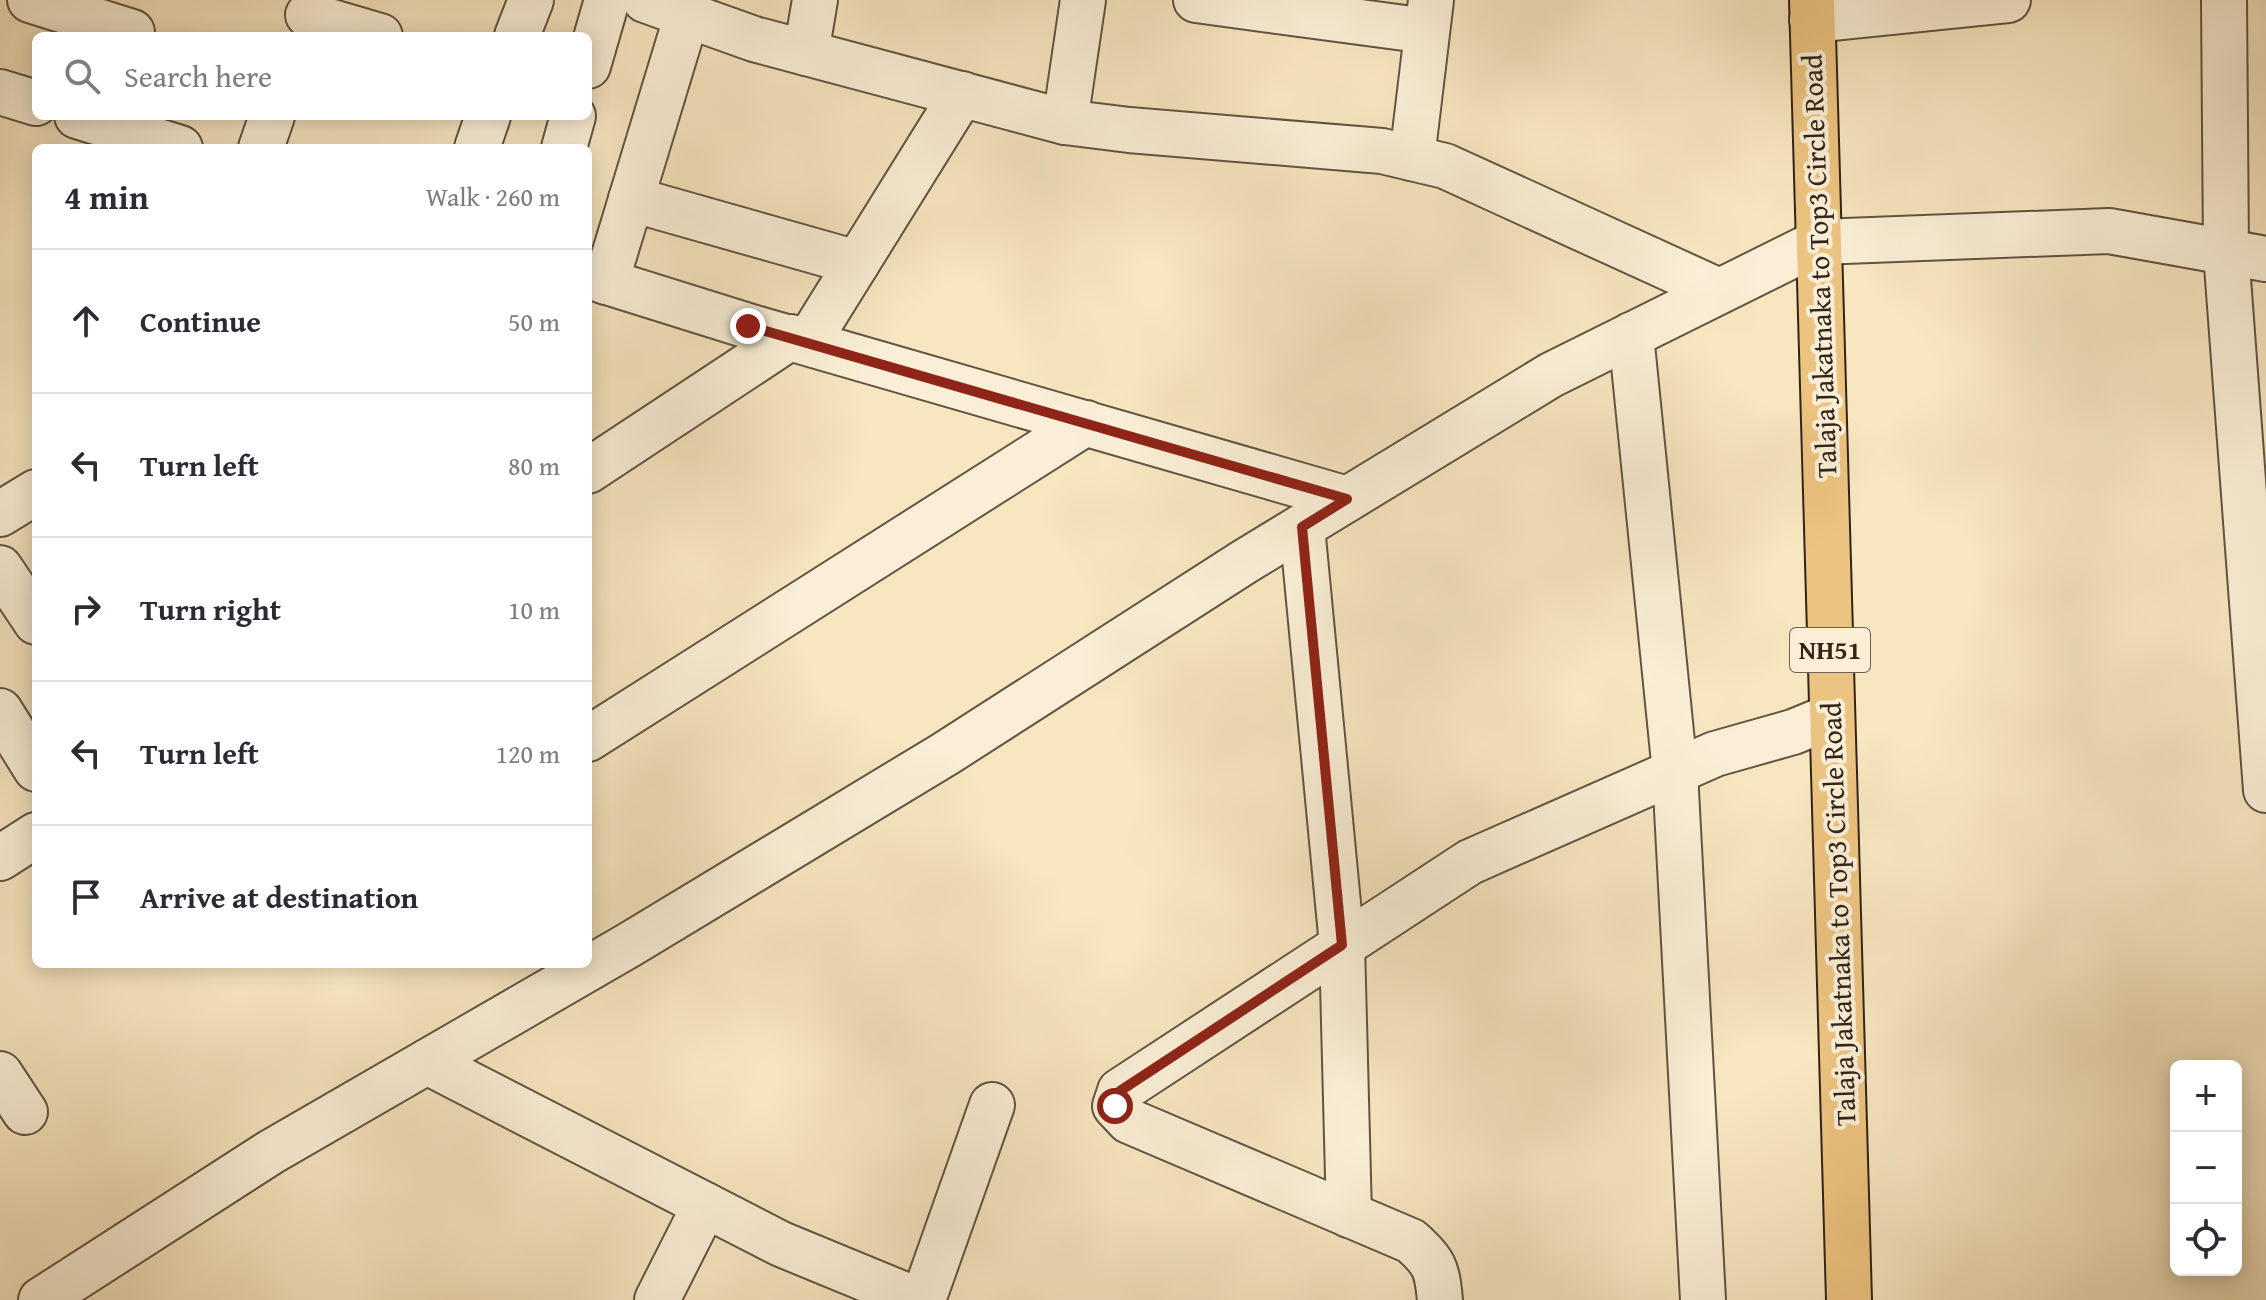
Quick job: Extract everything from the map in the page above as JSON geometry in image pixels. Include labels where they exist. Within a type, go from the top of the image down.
[{"type":"highway","name":"Talaja Jakatnaka to Top3 Circle Road","points":[[1812,10],[1849,1300]]},
{"type":"street","points":[[30,0],[134,23]]},
{"type":"street","points":[[519,32],[531,0]]},
{"type":"street","points":[[592,52],[607,0]]},
{"type":"street","points":[[806,53],[815,0]]},
{"type":"street","points":[[1065,122],[1083,0]]},
{"type":"street","points":[[1196,0],[1429,16],[1412,158]]},
{"type":"street","points":[[1812,10],[2008,0]]},
{"type":"street","points":[[2224,0],[2246,255],[2266,790]]},
{"type":"street","points":[[1347,499],[597,279],[631,199],[663,5],[754,39],[1065,122],[1382,151],[1445,166],[1719,291]]},
{"type":"street","points":[[307,17],[365,32]]},
{"type":"street","points":[[0,92],[32,102]]},
{"type":"street","points":[[592,469],[800,340],[857,263],[962,94]]},
{"type":"street","points":[[102,120],[169,144]]},
{"type":"street","points":[[262,144],[271,120]]},
{"type":"street","points":[[478,144],[487,120]]},
{"type":"street","points":[[565,144],[572,120]]},
{"type":"street","points":[[631,199],[857,263]]},
{"type":"street","points":[[592,966],[945,754],[1302,527],[1551,375],[1819,242],[2109,231],[2246,255]]},
{"type":"street","points":[[1631,335],[1675,772],[1703,1300]]},
{"type":"street","points":[[592,736],[1086,423]]},
{"type":"street","points":[[0,514],[32,494]]},
{"type":"street","points":[[1302,527],[1342,945],[1349,1215]]},
{"type":"street","points":[[0,568],[32,616]]},
{"type":"street","points":[[0,711],[32,763]]},
{"type":"street","points":[[1440,1300],[1437,1269],[1411,1241],[1129,1121],[1115,1106],[1120,1091],[1470,862],[1715,754],[1793,732],[1832,716]]},
{"type":"street","points":[[0,858],[32,838]]},
{"type":"street","points":[[41,1300],[271,1152],[589,968]]},
{"type":"street","points":[[427,1062],[781,1244],[920,1300],[992,1105]]},
{"type":"street","points":[[0,1074],[25,1112]]},
{"type":"street","points":[[657,1300],[705,1205]]},
{"type":"route","points":[[748,326],[1347,499],[1302,527],[1342,945],[1120,1091],[1115,1106]]}]
